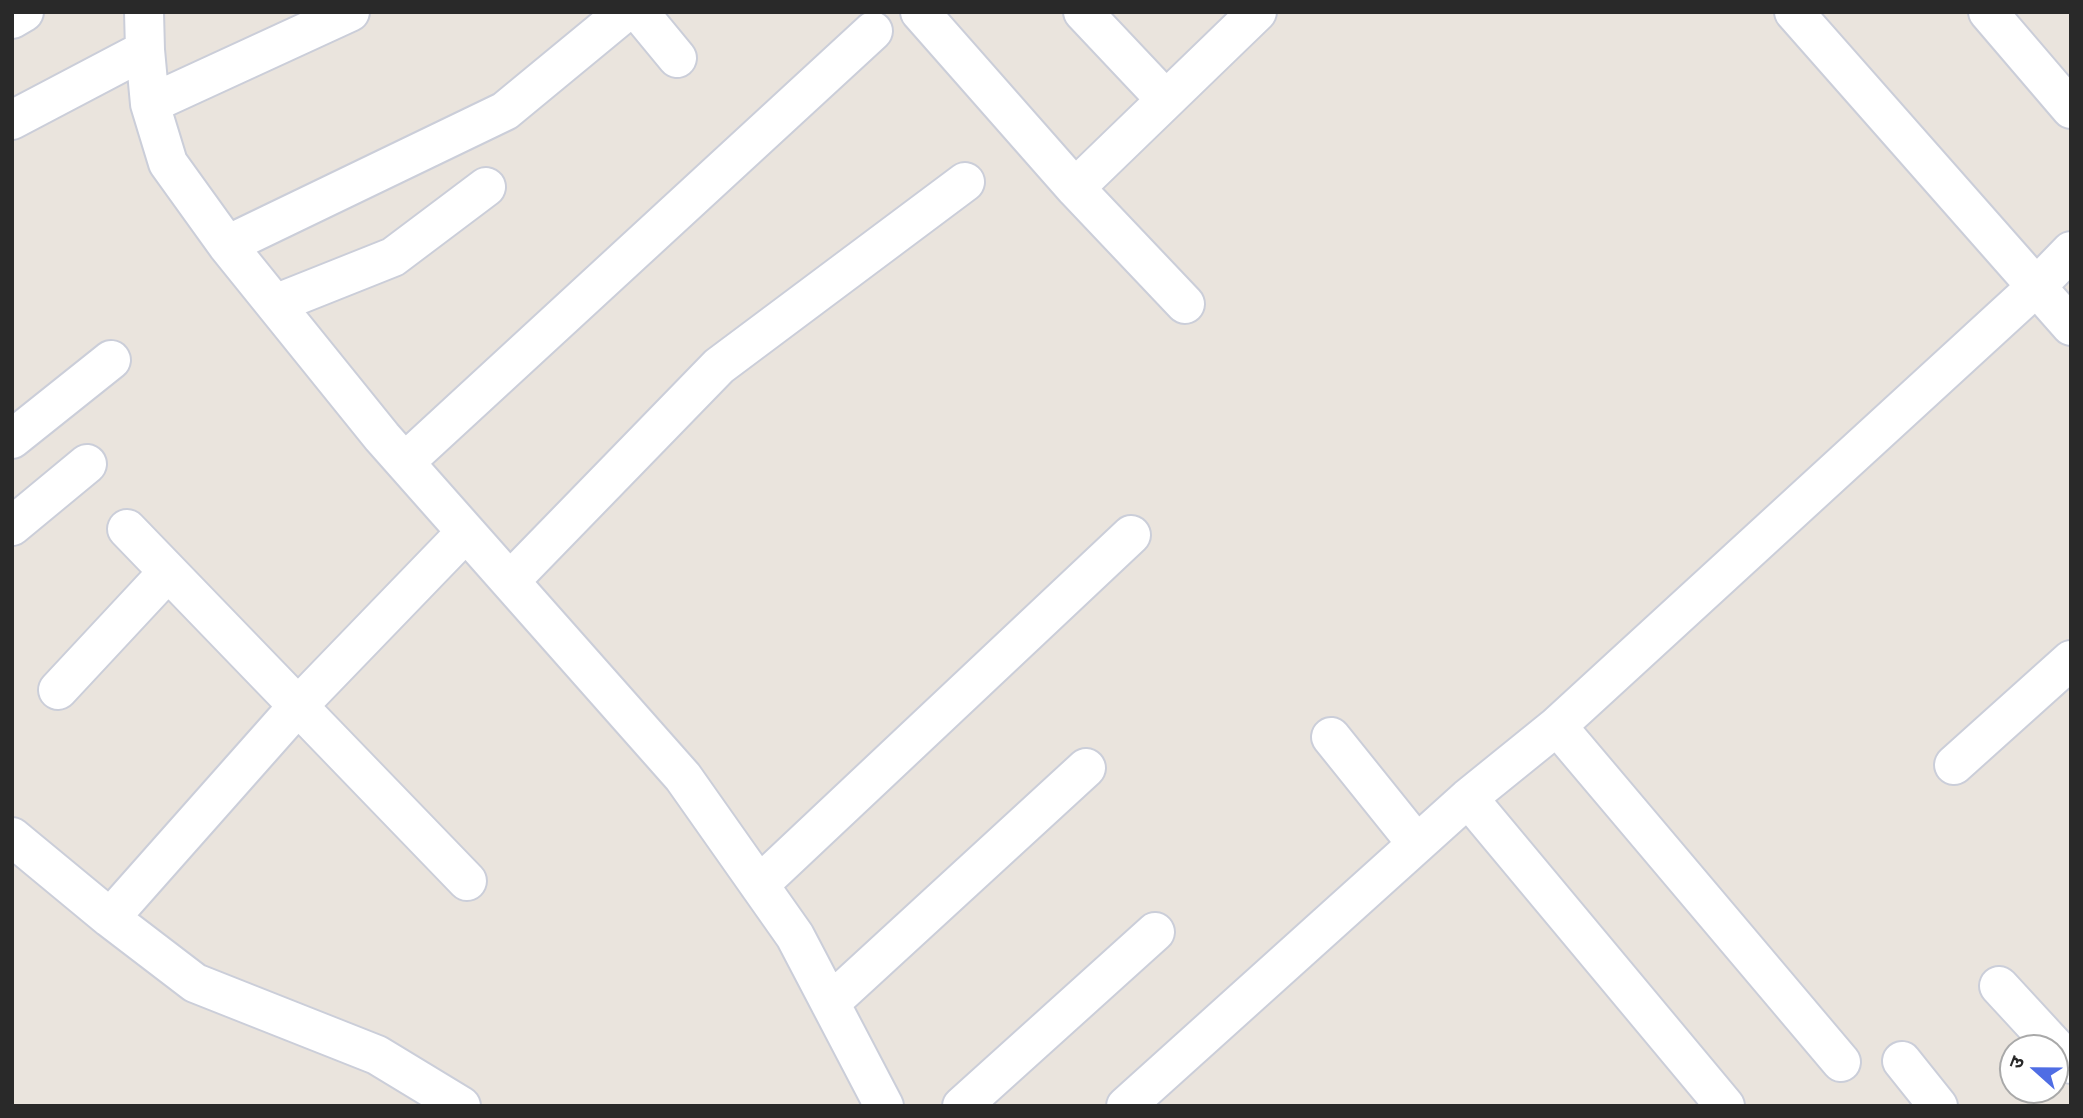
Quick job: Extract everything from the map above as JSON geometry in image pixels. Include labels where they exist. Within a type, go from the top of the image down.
[{"type":"street","points":[[12,19],[24,12]]},
{"type":"street","points":[[144,12],[150,104],[168,163],[227,245],[405,462],[683,777],[795,936],[884,1106]]},
{"type":"street","points":[[150,104],[350,12]]},
{"type":"street","points":[[227,245],[505,111],[625,12]]},
{"type":"street","points":[[639,12],[677,58]]},
{"type":"street","points":[[920,12],[1075,188],[1185,304]]},
{"type":"street","points":[[1083,12],[1166,100]]},
{"type":"street","points":[[1075,188],[1257,12]]},
{"type":"street","points":[[1794,12],[2071,326]]},
{"type":"street","points":[[1988,12],[2071,109]]},
{"type":"street","points":[[405,462],[873,31]]},
{"type":"street","points":[[12,120],[145,50]]},
{"type":"street","points":[[510,581],[719,366],[965,182]]},
{"type":"street","points":[[275,304],[393,257],[486,187]]},
{"type":"street","points":[[1126,1106],[1468,798],[1557,726],[2071,251]]},
{"type":"street","points":[[12,439],[111,360]]},
{"type":"street","points":[[12,526],[87,464]]},
{"type":"street","points":[[127,529],[467,881]]},
{"type":"street","points":[[110,918],[298,707],[466,532]]},
{"type":"street","points":[[759,885],[1131,535]]},
{"type":"street","points":[[58,690],[167,573]]},
{"type":"street","points":[[1954,765],[2071,660]]},
{"type":"street","points":[[1557,726],[1841,1062]]},
{"type":"street","points":[[1331,737],[1417,844]]},
{"type":"street","points":[[830,1003],[1086,768]]},
{"type":"street","points":[[1468,798],[1725,1106]]},
{"type":"street","points":[[12,837],[110,918],[195,983],[377,1055],[448,1103]]},
{"type":"street","points":[[962,1106],[1155,932]]},
{"type":"street","points":[[1999,986],[2071,1064]]},
{"type":"street","points":[[1902,1061],[1938,1106]]}]
